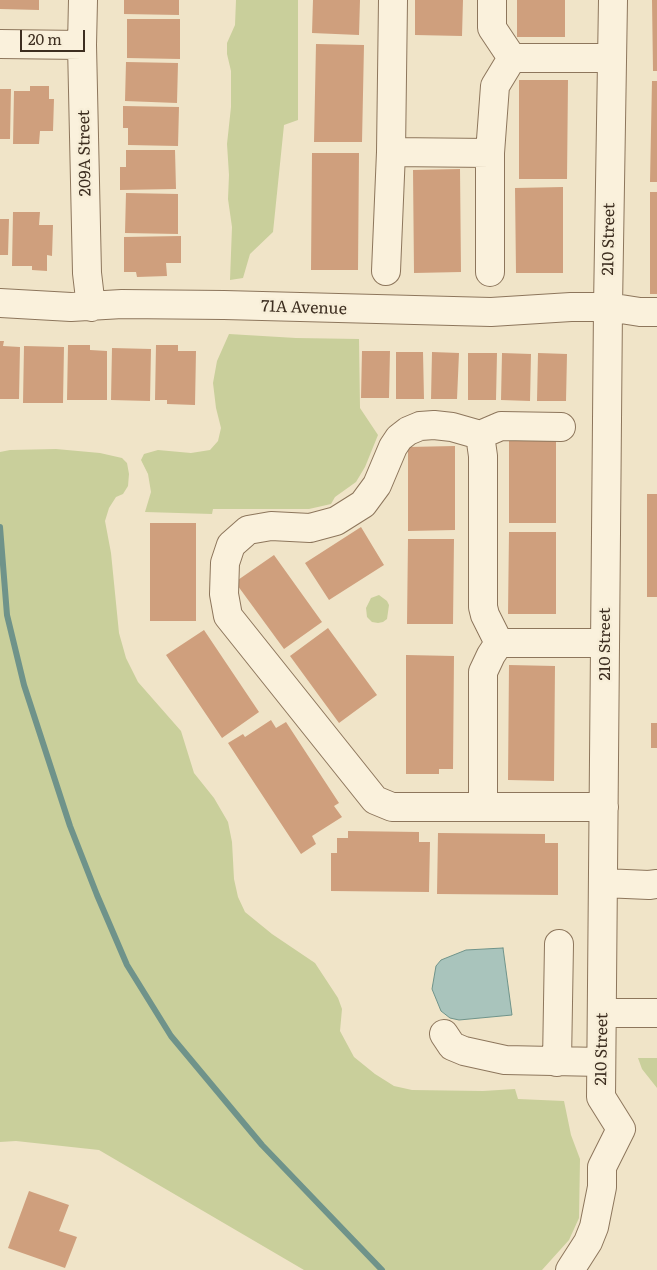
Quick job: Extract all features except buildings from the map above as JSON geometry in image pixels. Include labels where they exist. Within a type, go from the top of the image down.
[{"type":"street","name":"209A Street","points":[[83,0],[82,45],[87,273],[91,306]]},
{"type":"street","points":[[386,271],[393,0]]},
{"type":"street","points":[[492,0],[492,28],[512,58]]},
{"type":"street","name":"210 Street","points":[[570,1270],[579,1258],[594,1227],[602,1187],[602,1167],[621,1129],[601,1098],[608,307],[613,0]]},
{"type":"street","points":[[0,44],[82,45]]},
{"type":"street","points":[[512,58],[612,58]]},
{"type":"street","points":[[490,272],[490,153],[495,86],[512,58]]},
{"type":"street","points":[[390,152],[490,153]]},
{"type":"street","name":"71A Avenue","points":[[0,303],[91,306],[122,304],[214,305],[491,312],[571,307],[608,307],[640,312],[657,312]]},
{"type":"street","points":[[561,427],[501,426],[480,436],[452,427],[420,426],[408,431],[399,438],[393,447],[377,485],[363,504],[336,521],[310,528],[271,526],[248,530],[231,545],[225,563],[224,594],[228,616],[375,800],[392,807],[604,807]]},
{"type":"street","points":[[480,436],[484,456],[483,607],[485,616],[499,643]]},
{"type":"street","points":[[499,643],[605,643]]},
{"type":"street","points":[[482,807],[484,672],[491,655],[499,643]]},
{"type":"street","points":[[604,884],[657,884]]},
{"type":"street","points":[[557,1062],[559,944]]},
{"type":"street","points":[[602,1013],[657,1014]]},
{"type":"street","points":[[444,1034],[452,1046],[480,1056],[505,1060],[601,1062]]},
{"type":"green space","points":[[236,0],[298,0],[298,120],[284,125],[273,232],[250,254],[243,278],[230,280],[232,227],[228,199],[227,144],[231,107],[231,71],[227,54],[227,43],[235,25]]},
{"type":"green space","points":[[229,334],[359,339],[360,408],[378,435],[365,467],[356,482],[335,497],[331,504],[309,509],[213,509],[212,514],[145,512],[151,492],[148,474],[141,460],[144,454],[158,450],[191,453],[210,450],[218,441],[221,428],[213,383],[217,361]]},
{"type":"green space","points":[[56,449],[100,453],[122,458],[127,463],[129,474],[128,486],[123,494],[116,497],[109,508],[105,521],[111,553],[119,633],[126,658],[138,682],[181,731],[194,773],[214,798],[228,822],[232,842],[234,879],[238,897],[245,912],[272,934],[315,963],[338,998],[342,1009],[340,1031],[354,1057],[394,1086],[412,1090],[483,1091],[515,1089],[518,1099],[564,1101],[571,1135],[580,1159],[579,1218],[569,1240],[542,1270],[304,1270],[99,1150],[16,1141],[0,1142],[0,452]]},
{"type":"green space","points":[[379,595],[389,605],[387,619],[378,623],[372,622],[367,617],[366,608],[371,598]]},
{"type":"green space","points":[[638,1058],[657,1058],[657,1088],[642,1069]]},
{"type":"water","points":[[503,948],[512,1015],[459,1020],[450,1018],[441,1011],[432,989],[436,966],[441,960],[466,950]]},
{"type":"waterway","points":[[0,527],[7,615],[24,685],[70,826],[127,965],[171,1036],[262,1145],[382,1270]]}]
